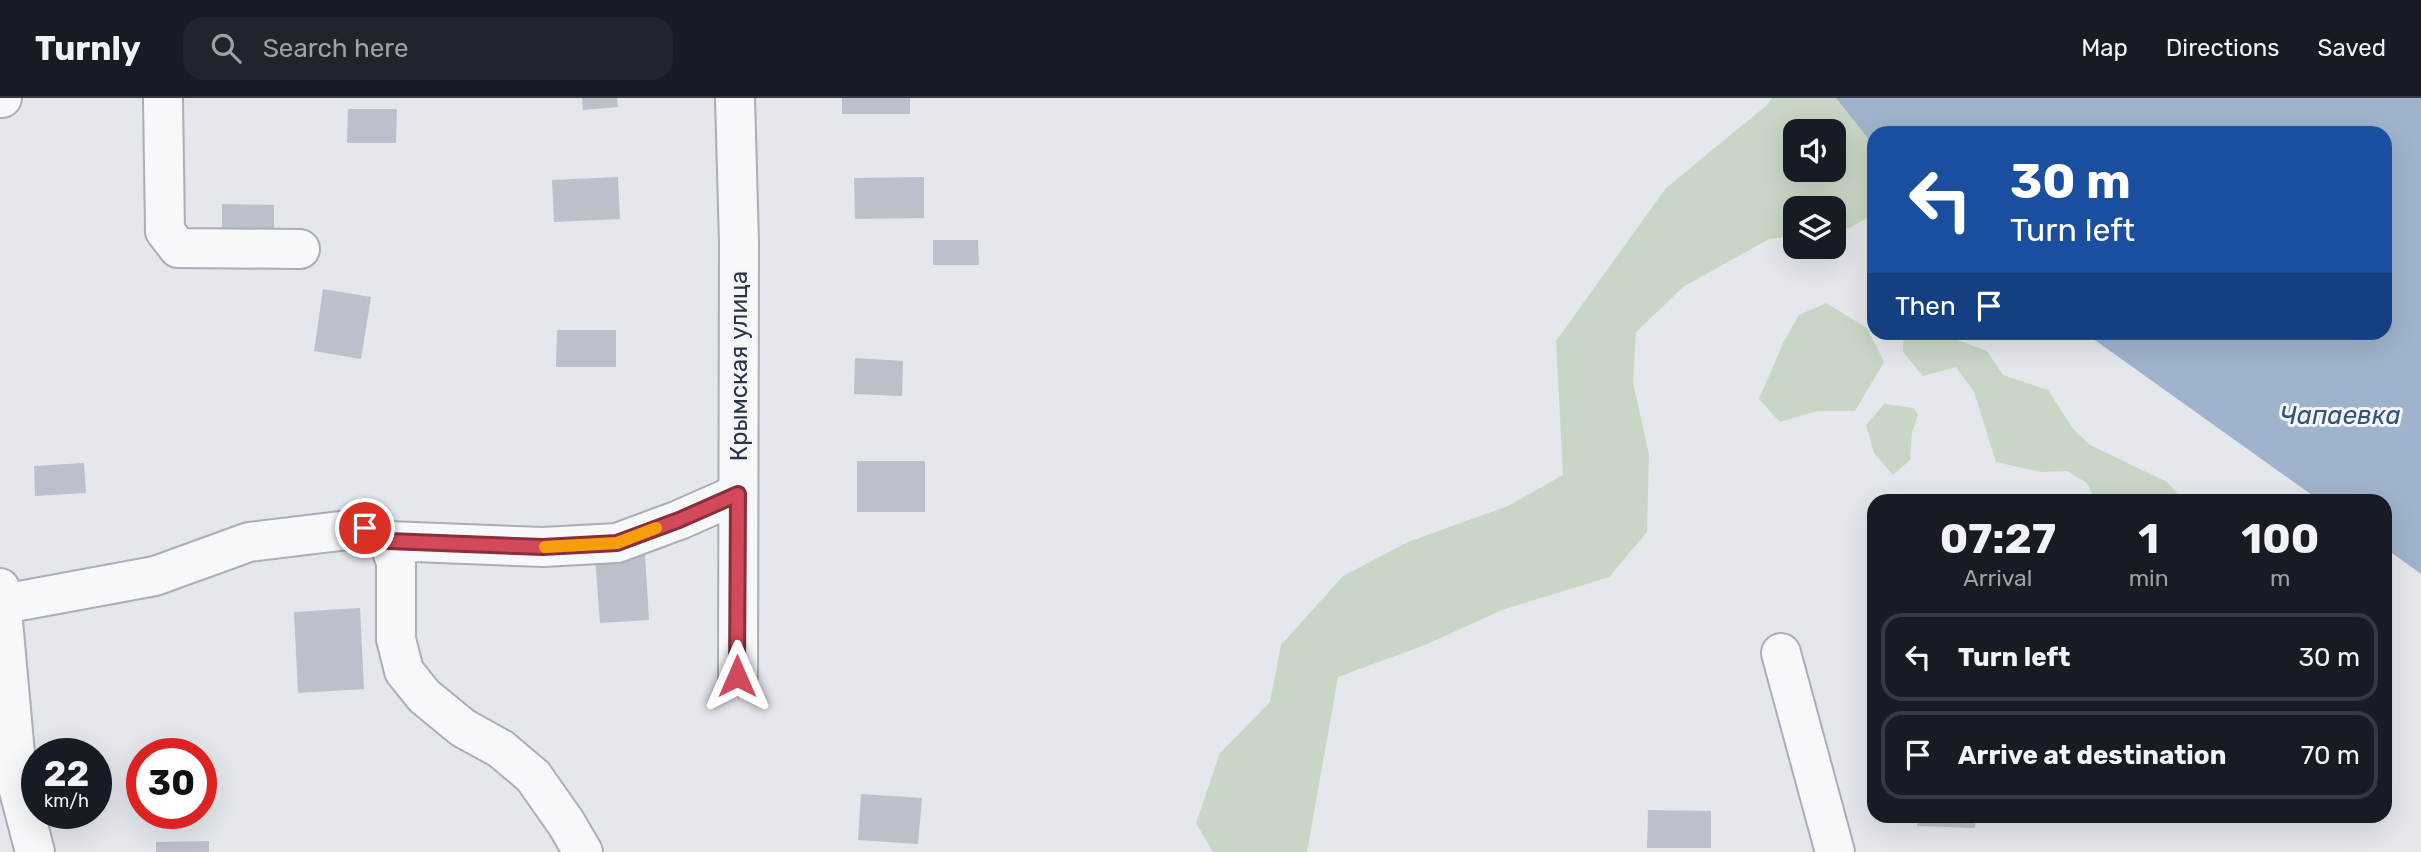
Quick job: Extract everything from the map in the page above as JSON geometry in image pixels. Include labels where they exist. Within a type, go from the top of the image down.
[{"type":"street","points":[[163,98],[165,230],[178,248],[300,249]]},
{"type":"street","name":"Крымская улица","points":[[735,98],[739,243],[737,676]]},
{"type":"street","points":[[35,852],[18,786],[2,596],[155,576],[249,542],[365,528],[388,541],[543,547],[617,543],[738,494]]},
{"type":"street","points":[[388,541],[396,562],[396,639],[404,671],[424,696],[443,712],[501,749],[533,776],[583,852]]},
{"type":"street","points":[[1781,653],[1835,852]]},
{"type":"green space","points":[[1772,98],[1836,98],[1867,137],[1867,218],[1846,228],[1846,196],[1783,196],[1783,237],[1769,239],[1683,287],[1636,332],[1633,382],[1649,455],[1647,532],[1609,577],[1502,610],[1425,645],[1338,677],[1307,852],[1213,852],[1196,823],[1220,753],[1270,702],[1281,645],[1343,576],[1408,542],[1508,506],[1563,475],[1556,341],[1666,188]]},
{"type":"green space","points":[[1826,303],[1867,328],[1867,340],[1873,340],[1884,362],[1855,411],[1817,411],[1780,422],[1759,399],[1784,341],[1799,315]]},
{"type":"green space","points":[[1904,340],[1957,340],[1987,351],[2003,375],[2048,390],[2073,429],[2090,445],[2167,482],[2178,494],[2092,494],[2087,483],[2067,471],[2041,472],[1996,462],[1974,392],[1956,367],[1923,376],[1903,352]]},
{"type":"green space","points":[[1884,404],[1914,408],[1918,415],[1912,432],[1910,460],[1893,475],[1874,453],[1866,425]]},
{"type":"water","name":"Чапаевка","points":[[1836,98],[2421,98],[2421,574],[2392,553],[2392,494],[2311,494],[2095,340],[2392,340],[2392,126],[1867,126],[1867,137]]},
{"type":"building","points":[[582,98],[617,98],[618,107],[583,110]]},
{"type":"building","points":[[842,98],[910,98],[910,114],[842,114]]},
{"type":"building","points":[[348,109],[397,109],[396,143],[347,143]]},
{"type":"building","points":[[618,177],[620,219],[554,222],[552,180]]},
{"type":"building","points":[[924,177],[924,218],[855,219],[854,178]]},
{"type":"building","points":[[222,204],[274,205],[274,240],[222,239]]},
{"type":"building","points":[[933,240],[978,240],[979,265],[933,265]]},
{"type":"building","points":[[323,289],[371,297],[361,359],[314,351]]},
{"type":"building","points":[[557,330],[616,330],[616,367],[556,367]]},
{"type":"building","points":[[855,358],[903,361],[902,396],[854,394]]},
{"type":"building","points":[[857,461],[925,461],[925,512],[857,512]]},
{"type":"building","points":[[84,463],[86,493],[35,496],[34,466]]},
{"type":"building","points":[[645,554],[649,620],[600,623],[595,558]]},
{"type":"building","points":[[360,608],[364,689],[298,693],[294,612]]},
{"type":"building","points":[[861,794],[922,798],[918,844],[858,840]]},
{"type":"building","points":[[1648,810],[1711,811],[1711,848],[1647,848]]},
{"type":"building","points":[[1917,823],[1975,823],[1975,828],[1917,826]]},
{"type":"building","points":[[209,841],[209,852],[156,852],[156,842]]},
{"type":"slow traffic","points":[[545,547],[617,543],[656,528]]},
{"type":"route","points":[[365,528],[388,541],[543,547],[617,543],[738,494],[737,676]]}]
